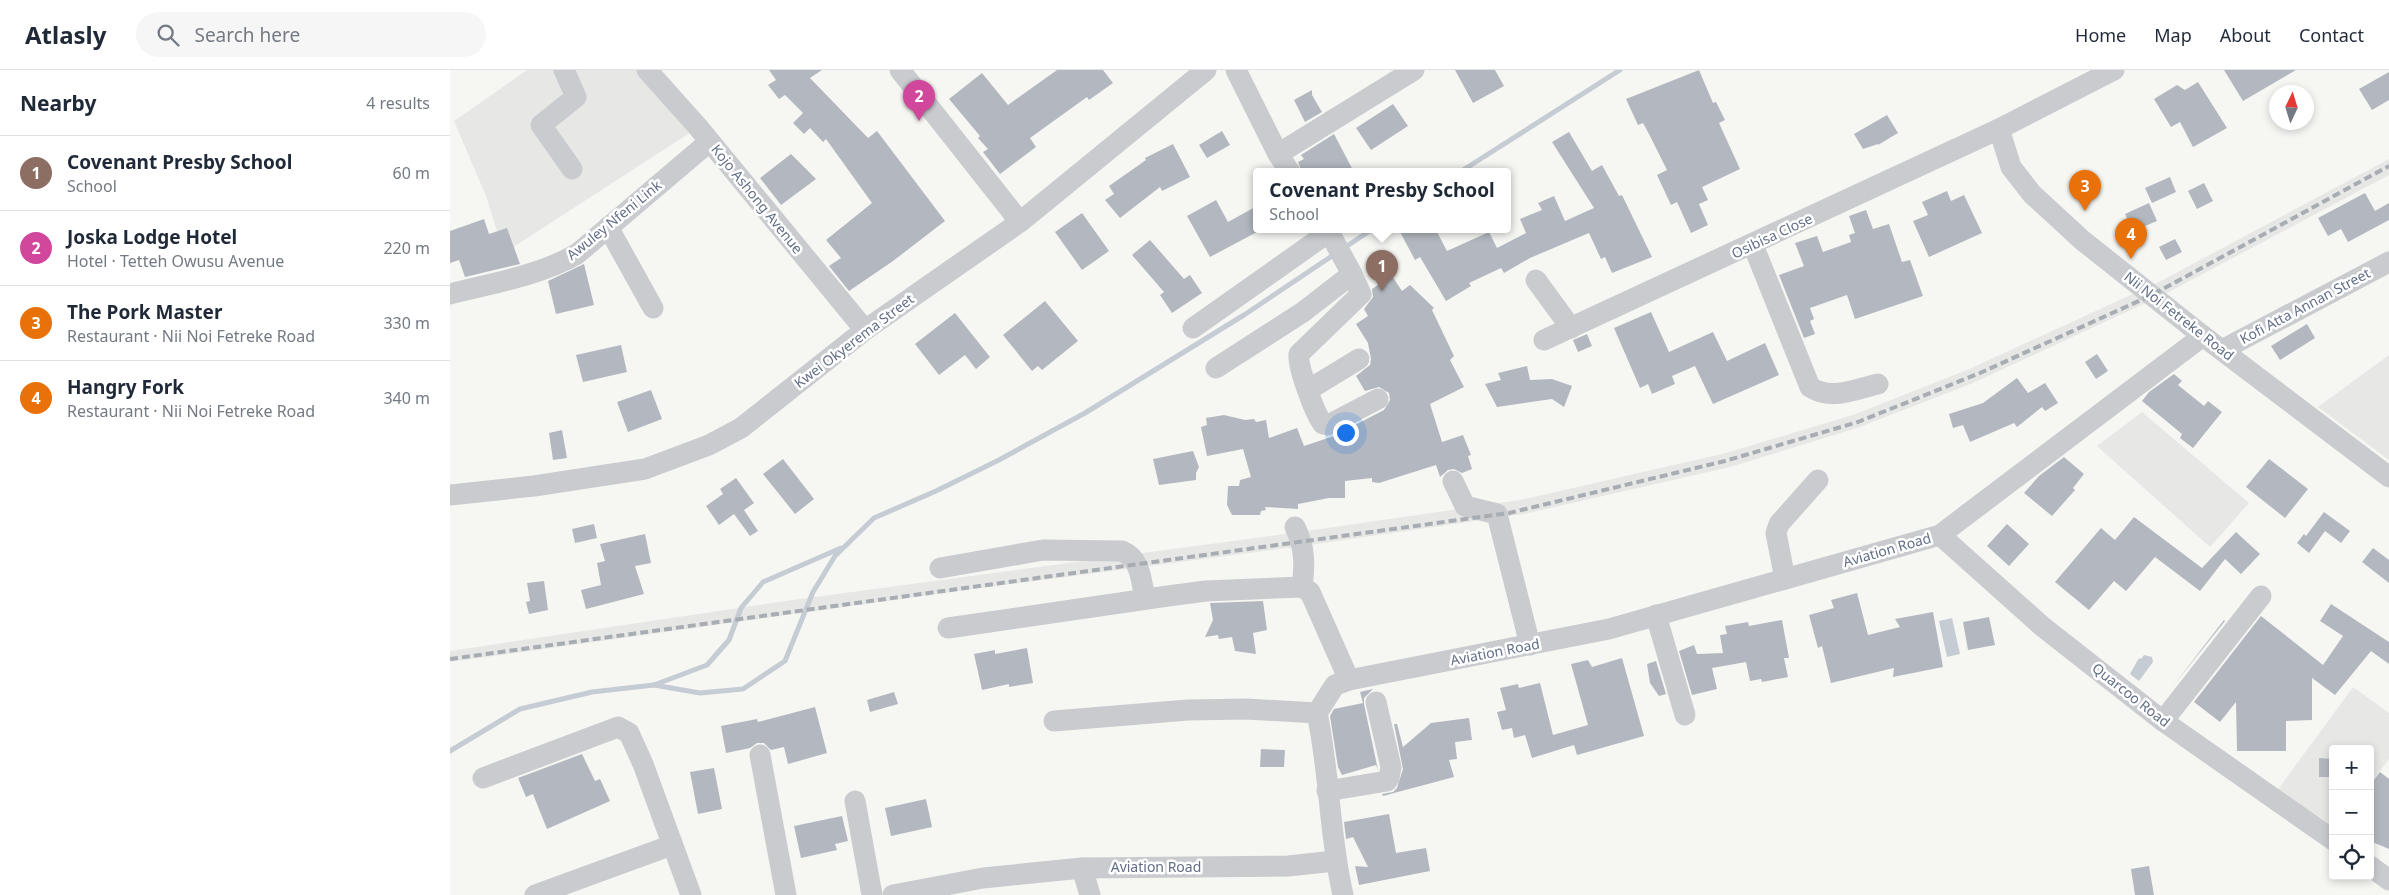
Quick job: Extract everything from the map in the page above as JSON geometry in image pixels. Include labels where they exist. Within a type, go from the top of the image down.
[{"type":"street","points":[[564,70],[576,97],[541,126],[572,169]]},
{"type":"street","name":"Kojo Ashong Avenue","points":[[647,70],[865,330]]},
{"type":"street","name":"Kwei Okyerema Street","points":[[450,494],[534,486],[645,469],[680,456],[741,428],[865,330],[1020,222],[1206,70]]},
{"type":"street","points":[[1236,70],[1278,154],[1287,168]]},
{"type":"street","points":[[1278,154],[1414,70]]},
{"type":"street","name":"Osibisa Close","points":[[1544,340],[1753,245],[1999,129],[2114,70]]},
{"type":"street","points":[[906,72],[1020,222]]},
{"type":"street","name":"Nii Noi Fetreke Road","points":[[1999,129],[2011,167],[2032,194],[2082,240],[2203,336],[2389,477]]},
{"type":"street","name":"Awuley Nfeni Link","points":[[450,294],[538,272],[557,265],[577,254],[709,142]]},
{"type":"street","points":[[608,227],[653,308]]},
{"type":"street","points":[[1753,245],[1810,386],[1818,392],[1830,395],[1878,384]]},
{"type":"street","points":[[1193,328],[1339,249]]},
{"type":"street","points":[[1216,368],[1303,312],[1339,249]]},
{"type":"street","points":[[1339,249],[1361,294],[1299,354],[1299,360],[1320,420],[1328,425],[1378,399]]},
{"type":"street","name":"Kofi Atta Annan Street","points":[[2222,350],[2389,262]]},
{"type":"street","points":[[1536,280],[1570,328]]},
{"type":"street","name":"Aviation Road","points":[[1317,713],[1335,685],[1349,680],[1609,629],[1940,535],[2203,336]]},
{"type":"street","points":[[1308,390],[1359,359]]},
{"type":"street","points":[[1785,579],[1776,533],[1779,524],[1818,480]]},
{"type":"street","points":[[1453,482],[1465,506],[1497,514],[1530,645]]},
{"type":"street","points":[[1295,527],[1303,548],[1305,564],[1302,587]]},
{"type":"street","name":"Quarcoo Road","points":[[1940,535],[2043,626],[2163,721],[2329,837]]},
{"type":"street","points":[[940,568],[1043,550],[1122,551],[1131,555],[1138,565],[1145,599]]},
{"type":"street","points":[[948,628],[1145,599],[1206,592],[1302,587],[1310,592],[1349,680]]},
{"type":"street","points":[[2163,721],[2261,596]]},
{"type":"street","points":[[1656,615],[1685,715]]},
{"type":"street","points":[[1327,791],[1387,781],[1389,778],[1391,767],[1376,702]]},
{"type":"street","points":[[1054,721],[1188,710],[1246,709],[1317,713],[1323,740],[1335,861],[1343,895]]},
{"type":"street","points":[[483,778],[618,727],[629,733],[691,895]]},
{"type":"street","points":[[760,755],[786,895]]},
{"type":"street","points":[[855,801],[872,895]]},
{"type":"street","points":[[535,895],[672,845]]},
{"type":"street","name":"Aviation Road","points":[[893,895],[983,878],[1082,868],[1288,866],[1335,861]]},
{"type":"street","points":[[1082,868],[1090,895]]},
{"type":"street","points":[[2374,869],[2389,880]]},
{"type":"shaded area","points":[[527,70],[658,70],[702,125],[504,253],[486,196],[454,121]]},
{"type":"shaded area","points":[[2389,159],[2389,175],[2165,294],[1973,383],[1857,428],[1730,467],[1524,514],[450,662],[450,651],[785,601],[1293,533],[1521,500],[1726,453],[1853,415],[1967,370],[2159,282]]},
{"type":"shaded area","points":[[2389,355],[2389,460],[2318,407]]},
{"type":"shaded area","points":[[2142,412],[2249,503],[2210,547],[2097,446]]},
{"type":"shaded area","points":[[1952,618],[1960,654],[1947,657],[1939,621]]},
{"type":"shaded area","points":[[2144,655],[2152,657],[2153,662],[2139,681],[2130,674],[2139,658],[2141,659]]},
{"type":"shaded area","points":[[2353,687],[2389,713],[2389,759],[2374,779],[2374,745],[2329,745],[2329,834],[2271,799]]},
{"type":"building","points":[[769,70],[822,70],[810,78],[868,138],[877,131],[945,221],[893,261],[849,291],[829,266],[841,258],[826,240],[872,203],[826,139],[823,142],[810,128],[804,134],[793,123],[803,113],[785,95],[779,99],[768,85],[776,80]]},
{"type":"building","points":[[1057,70],[1103,70],[1113,83],[1089,100],[1087,97],[1030,138],[1036,147],[1000,174],[983,152],[988,149],[978,138],[980,136],[949,99],[982,73],[1008,105]]},
{"type":"building","points":[[1455,70],[1495,70],[1504,86],[1473,103]]},
{"type":"building","points":[[1699,70],[1713,103],[1716,102],[1725,120],[1719,123],[1740,169],[1702,187],[1708,200],[1699,204],[1708,225],[1691,233],[1677,202],[1671,205],[1657,175],[1667,170],[1643,123],[1638,125],[1626,99]]},
{"type":"building","points":[[2224,70],[2296,70],[2269,85],[2243,101]]},
{"type":"building","points":[[2389,72],[2389,100],[2372,110],[2359,89]]},
{"type":"building","points":[[2198,82],[2227,128],[2193,147],[2180,122],[2171,127],[2154,99],[2177,85],[2185,90]]},
{"type":"building","points":[[1312,90],[1312,95],[1322,112],[1305,122],[1294,100]]},
{"type":"building","points":[[1393,104],[1408,126],[1371,150],[1356,128]]},
{"type":"building","points":[[1887,115],[1898,133],[1878,145],[1863,149],[1854,134]]},
{"type":"building","points":[[1222,131],[1230,145],[1207,158],[1199,145]]},
{"type":"building","points":[[1569,132],[1592,171],[1602,165],[1619,196],[1622,195],[1652,257],[1612,273],[1605,257],[1601,259],[1589,233],[1530,258],[1504,273],[1501,268],[1469,283],[1471,286],[1446,301],[1420,257],[1415,260],[1401,233],[1438,233],[1447,251],[1490,233],[1497,248],[1526,233],[1520,219],[1542,210],[1538,203],[1554,196],[1565,221],[1594,208],[1552,142]]},
{"type":"building","points":[[1334,134],[1352,168],[1300,168],[1298,162],[1304,159],[1301,155]]},
{"type":"building","points":[[1173,144],[1190,177],[1162,191],[1160,187],[1120,218],[1105,200],[1114,194],[1109,186],[1146,160],[1145,158]]},
{"type":"building","points":[[791,154],[816,179],[781,205],[760,178]]},
{"type":"building","points":[[2170,177],[2176,192],[2152,203],[2145,188]]},
{"type":"building","points":[[2204,183],[2213,201],[2197,209],[2188,191]]},
{"type":"building","points":[[1947,191],[1951,201],[1964,195],[1982,233],[1929,257],[1913,221],[1928,215],[1922,202]]},
{"type":"building","points":[[2365,193],[2375,211],[2389,203],[2389,220],[2348,242],[2341,229],[2328,236],[2318,218]]},
{"type":"building","points":[[1216,200],[1228,222],[1253,208],[1253,233],[1255,233],[1210,257],[1187,216]]},
{"type":"building","points":[[2149,203],[2157,221],[2133,231],[2125,214]]},
{"type":"building","points":[[1866,210],[1873,229],[1889,224],[1902,262],[1910,260],[1923,296],[1855,319],[1847,295],[1810,308],[1814,319],[1810,321],[1815,334],[1804,338],[1779,275],[1804,266],[1795,243],[1817,236],[1823,252],[1851,242],[1849,235],[1855,233],[1849,216]]},
{"type":"building","points":[[1082,213],[1109,251],[1082,270],[1055,232]]},
{"type":"building","points":[[484,219],[489,234],[507,228],[520,264],[465,277],[459,260],[450,263],[450,231]]},
{"type":"building","points":[[2175,239],[2182,252],[2166,260],[2159,247]]},
{"type":"building","points":[[1150,240],[1184,279],[1190,275],[1202,293],[1172,313],[1160,295],[1164,292],[1132,255]]},
{"type":"building","points":[[584,264],[594,305],[556,314],[548,281]]},
{"type":"building","points":[[1392,276],[1402,291],[1410,285],[1434,308],[1432,310],[1454,356],[1450,360],[1464,387],[1430,404],[1442,442],[1463,435],[1471,455],[1468,456],[1472,469],[1462,473],[1454,469],[1448,470],[1440,477],[1436,465],[1379,483],[1372,482],[1372,478],[1345,481],[1345,498],[1329,498],[1298,504],[1298,509],[1265,507],[1266,510],[1261,511],[1260,515],[1232,515],[1227,505],[1228,486],[1239,486],[1240,480],[1251,477],[1243,449],[1207,456],[1201,427],[1207,425],[1206,418],[1224,415],[1245,420],[1254,419],[1256,422],[1266,420],[1269,438],[1297,428],[1304,446],[1334,436],[1384,410],[1390,400],[1389,393],[1379,387],[1365,391],[1356,376],[1370,365],[1371,359],[1368,343],[1356,324],[1368,316],[1364,309],[1373,297],[1372,289]]},
{"type":"building","points":[[1045,301],[1078,341],[1042,370],[1038,366],[1032,371],[1003,335]]},
{"type":"building","points":[[1651,312],[1669,352],[1713,332],[1727,361],[1765,343],[1779,375],[1713,404],[1695,366],[1672,376],[1675,384],[1652,394],[1648,384],[1640,388],[1614,328]]},
{"type":"building","points":[[955,313],[990,357],[976,369],[965,355],[939,375],[915,344]]},
{"type":"building","points":[[2307,324],[2315,338],[2280,360],[2271,346]]},
{"type":"building","points":[[1587,334],[1592,346],[1578,352],[1573,340]]},
{"type":"building","points":[[621,345],[627,372],[583,382],[576,355]]},
{"type":"building","points":[[2097,354],[2108,371],[2096,379],[2085,362]]},
{"type":"building","points":[[1527,366],[1530,380],[1552,379],[1572,386],[1564,407],[1552,399],[1497,407],[1485,384],[1501,380],[1498,373]]},
{"type":"building","points":[[2174,374],[2182,381],[2178,385],[2204,406],[2208,401],[2222,412],[2193,448],[2180,438],[2182,434],[2142,401],[2149,392]]},
{"type":"building","points":[[2017,378],[2028,393],[2045,383],[2058,403],[2045,411],[2042,407],[2017,427],[2014,423],[1970,442],[1963,425],[1953,428],[1949,414],[1983,403]]},
{"type":"building","points":[[651,390],[662,419],[628,432],[617,402]]},
{"type":"building","points":[[562,430],[567,458],[553,460],[549,433]]},
{"type":"building","points":[[1193,451],[1199,467],[1196,473],[1196,480],[1159,485],[1153,459]]},
{"type":"building","points":[[2064,457],[2084,474],[2073,488],[2075,490],[2052,516],[2024,493],[2039,476]]},
{"type":"building","points":[[783,459],[814,499],[795,514],[763,474]]},
{"type":"building","points":[[2269,459],[2308,489],[2285,518],[2246,487]]},
{"type":"building","points":[[736,478],[754,503],[744,510],[758,531],[750,536],[734,514],[719,525],[706,506],[723,494],[720,489]]},
{"type":"building","points":[[2324,512],[2350,531],[2341,543],[2325,531],[2309,553],[2297,543],[2304,534],[2306,536]]},
{"type":"building","points":[[2134,517],[2202,568],[2236,532],[2260,554],[2241,574],[2225,559],[2200,591],[2155,557],[2126,591],[2114,581],[2089,610],[2055,582],[2101,528],[2115,540]]},
{"type":"building","points":[[594,524],[597,538],[575,543],[572,529]]},
{"type":"building","points":[[2007,524],[2029,544],[2009,566],[1987,546]]},
{"type":"building","points":[[645,534],[651,563],[635,566],[644,594],[586,609],[581,590],[601,585],[597,563],[605,561],[600,544]]},
{"type":"building","points":[[2373,548],[2389,560],[2389,583],[2362,562]]},
{"type":"building","points":[[544,581],[548,610],[529,614],[526,602],[530,601],[527,583]]},
{"type":"building","points":[[1857,593],[1868,635],[1900,627],[1895,619],[1933,612],[1943,667],[1893,677],[1894,668],[1831,683],[1822,646],[1818,648],[1809,615],[1834,608],[1831,600]]},
{"type":"building","points":[[1263,601],[1267,630],[1253,633],[1256,654],[1235,651],[1232,637],[1219,639],[1218,635],[1205,637],[1213,620],[1210,603]]},
{"type":"building","points":[[2331,604],[2389,642],[2389,664],[2371,651],[2335,695],[2312,678],[2312,720],[2286,721],[2286,751],[2237,751],[2236,702],[2220,722],[2194,702],[2261,616],[2323,665],[2343,636],[2320,621]]},
{"type":"building","points":[[1989,617],[1995,645],[1968,650],[1963,622]]},
{"type":"building","points":[[1782,620],[1789,658],[1784,658],[1788,677],[1762,682],[1761,679],[1750,681],[1746,662],[1712,668],[1717,689],[1692,695],[1679,651],[1694,645],[1697,654],[1723,653],[1720,635],[1727,634],[1725,626],[1748,622],[1749,626]]},
{"type":"building","points":[[2224,620],[2225,621],[2173,686]]},
{"type":"building","points":[[1027,648],[1033,683],[1009,687],[1009,684],[982,690],[974,654],[995,650],[995,654]]},
{"type":"building","points":[[1622,658],[1644,736],[1577,755],[1574,745],[1532,758],[1525,735],[1514,738],[1512,728],[1502,730],[1497,712],[1506,710],[1500,688],[1518,684],[1519,688],[1540,683],[1553,735],[1588,725],[1571,664],[1588,660],[1592,667]]},
{"type":"building","points":[[1656,661],[1666,694],[1659,696],[1650,683],[1647,664]]},
{"type":"building","points":[[1373,689],[1364,698],[1364,704],[1378,770],[1376,765],[1342,775],[1338,767],[1330,716],[1334,709],[1363,703],[1360,692]]},
{"type":"building","points":[[894,692],[898,704],[870,712],[867,700]]},
{"type":"building","points":[[815,707],[827,753],[788,764],[784,747],[771,750],[764,743],[757,743],[750,748],[726,753],[721,726],[757,719],[758,722]]},
{"type":"building","points":[[1469,718],[1472,740],[1455,742],[1457,759],[1449,760],[1454,777],[1383,796],[1382,794],[1393,792],[1397,788],[1403,769],[1394,724],[1397,724],[1403,747],[1431,723]]},
{"type":"building","points":[[1261,749],[1285,750],[1284,767],[1260,767]]},
{"type":"building","points":[[582,754],[595,781],[600,779],[610,801],[547,829],[533,794],[526,797],[518,778]]},
{"type":"building","points":[[2319,758],[2329,759],[2329,777],[2319,777]]},
{"type":"building","points":[[714,768],[722,809],[698,814],[690,772]]},
{"type":"building","points":[[2380,772],[2389,779],[2389,849],[2374,843],[2374,780]]},
{"type":"building","points":[[926,799],[932,827],[891,836],[885,808]]},
{"type":"building","points":[[1389,814],[1396,853],[1426,848],[1430,871],[1359,885],[1355,866],[1368,867],[1353,837],[1346,839],[1344,822]]},
{"type":"building","points":[[842,816],[848,841],[835,844],[837,850],[801,858],[794,826]]},
{"type":"building","points":[[2149,866],[2154,895],[2135,895],[2131,869]]},
{"type":"waterway","points":[[1466,168],[1620,70]]},
{"type":"waterway","points":[[1344,248],[1366,233]]},
{"type":"waterway","points":[[450,751],[520,709],[592,692],[654,685],[700,693],[743,689],[785,661],[813,592],[835,556],[874,518],[936,491],[999,460],[1085,413],[1244,315],[1335,254]]},
{"type":"waterway","points":[[654,685],[707,665],[729,640],[741,608],[763,582],[841,548]]},
{"type":"railway","points":[[450,659],[1509,513],[1725,461],[1858,422],[1980,373],[2152,295],[2389,166]]},
{"type":"place","name":"Joska Lodge Hotel","points":[[919,121]]},
{"type":"place","name":"The Pork Master","points":[[2085,211]]},
{"type":"place","name":"Hangry Fork","points":[[2131,259]]},
{"type":"place","name":"Covenant Presby School","points":[[1382,291]]}]
